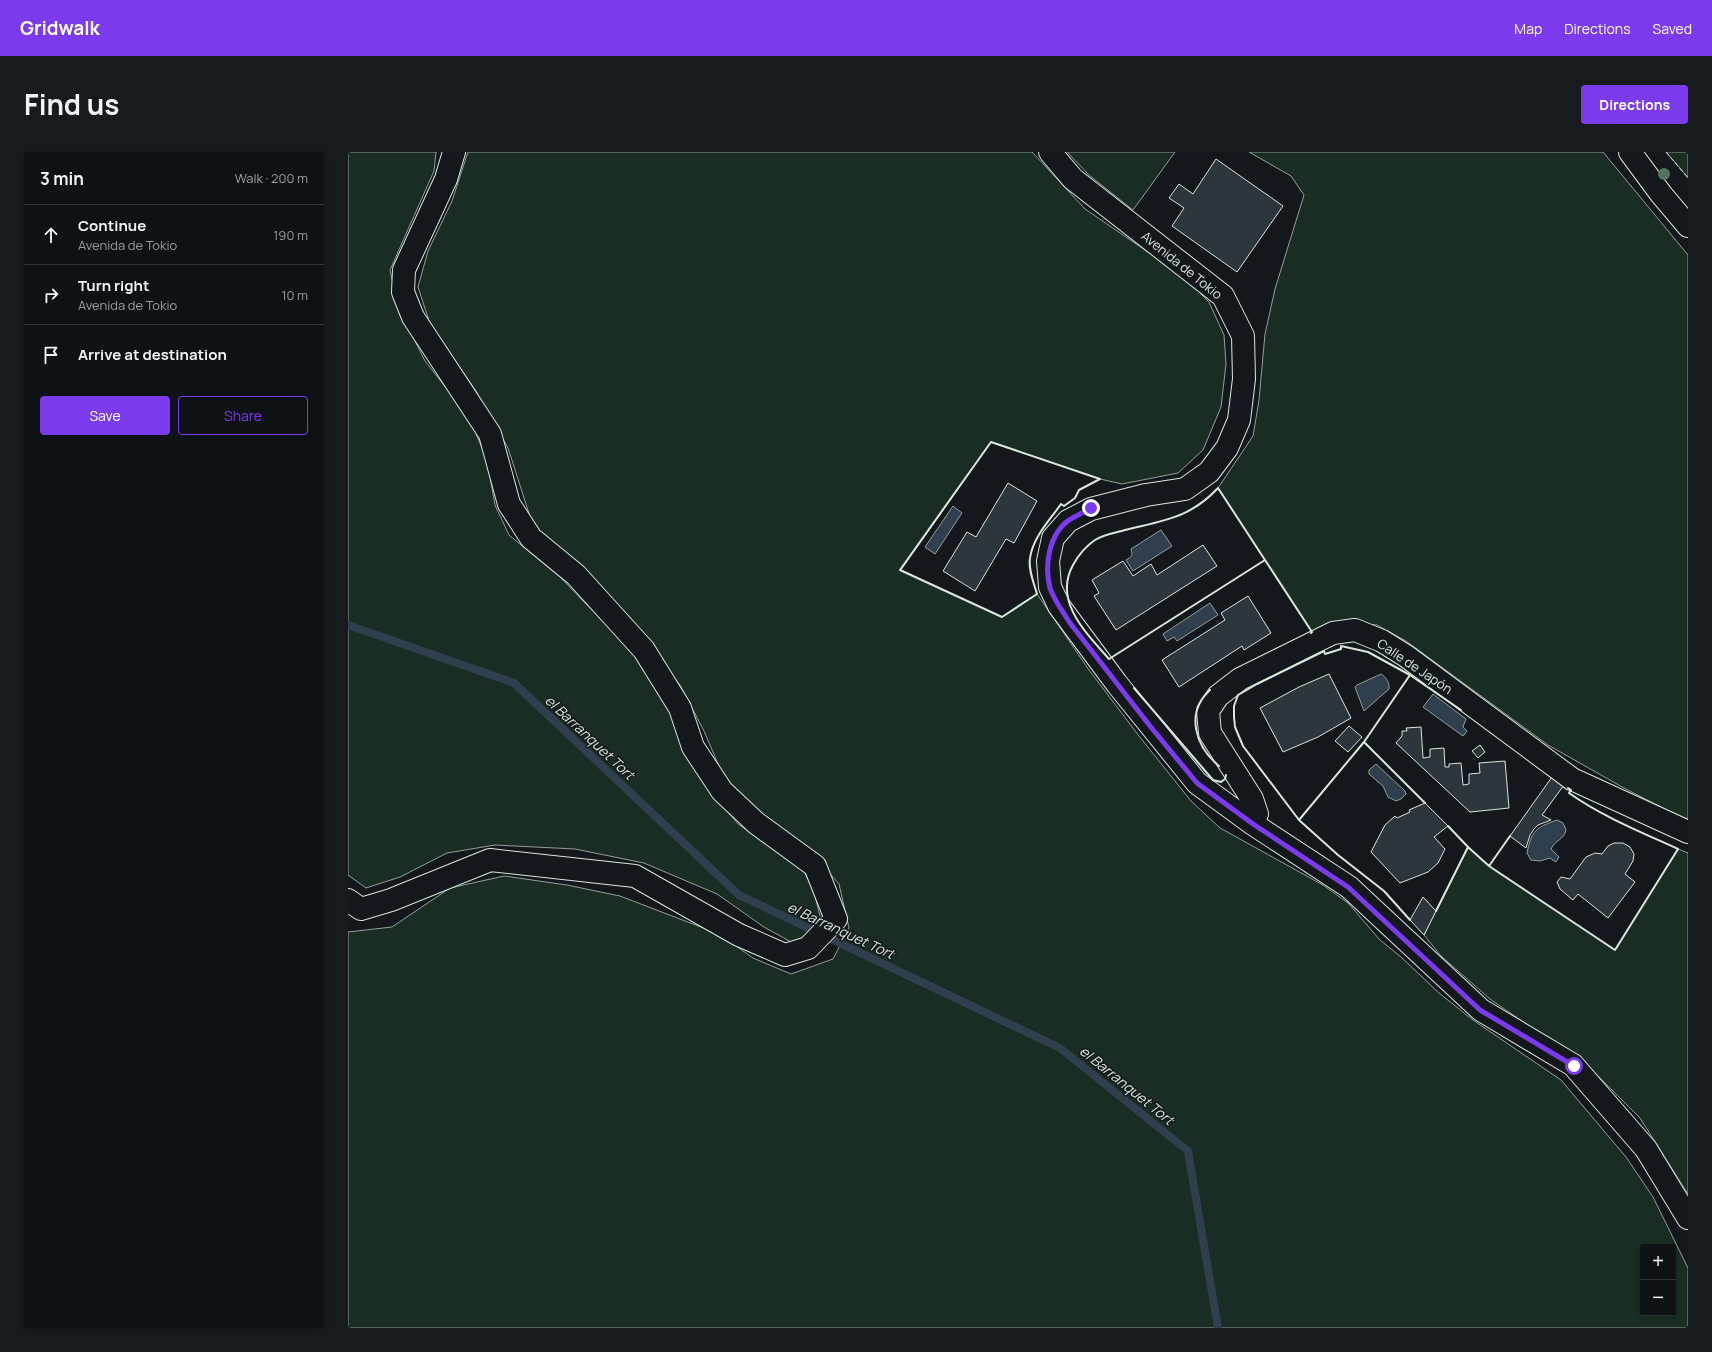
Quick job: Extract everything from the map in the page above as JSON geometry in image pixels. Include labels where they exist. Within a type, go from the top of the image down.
[{"type":"street","points":[[348,900],[361,909],[391,900],[490,860],[635,876],[739,935],[785,955],[808,948],[836,919],[815,866],[756,824],[722,791],[693,747],[680,708],[644,650],[576,575],[531,538],[509,504],[490,434],[413,317],[402,292],[404,270],[446,180],[454,152]]},
{"type":"street","name":"Avenida de Tokio","points":[[1050,152],[1073,179],[1223,296],[1243,336],[1244,379],[1239,420],[1227,448],[1209,472],[1185,489],[1146,495],[1091,508],[1068,521],[1053,538],[1048,561],[1050,587],[1059,606],[1117,684],[1197,783],[1253,824],[1348,887],[1480,1010],[1574,1066],[1646,1149],[1688,1218]]},
{"type":"street","points":[[1630,152],[1661,194],[1688,226]]},
{"type":"street","name":"Calle de Japón","points":[[1253,824],[1257,814],[1252,799],[1210,733],[1208,711],[1218,696],[1240,679],[1333,633],[1355,630],[1382,641],[1406,656],[1572,779],[1688,832]]},
{"type":"green space","points":[[348,152],[436,152],[434,171],[390,270],[398,307],[425,361],[469,417],[487,460],[495,505],[509,535],[560,577],[616,635],[659,685],[710,790],[738,824],[803,869],[814,892],[821,920],[807,936],[791,942],[764,927],[717,894],[644,863],[575,849],[495,845],[447,853],[400,877],[366,888],[348,875]]},
{"type":"green space","points":[[468,152],[1032,152],[1085,209],[1183,276],[1209,302],[1224,335],[1226,364],[1221,407],[1203,450],[1178,473],[1122,484],[1100,479],[991,442],[901,570],[1002,617],[1037,594],[1089,670],[1139,736],[1191,801],[1220,828],[1323,885],[1348,903],[1380,940],[1401,957],[1439,993],[1473,1020],[1561,1080],[1626,1157],[1653,1197],[1688,1268],[1688,1328],[348,1328],[348,932],[392,927],[450,888],[504,876],[567,885],[620,896],[719,934],[753,958],[791,974],[833,959],[849,928],[839,884],[804,844],[752,811],[724,778],[704,731],[680,685],[634,629],[534,529],[508,448],[476,391],[430,324],[418,287],[428,251],[452,201]]},
{"type":"green space","points":[[1067,152],[1175,152],[1133,210],[1089,175]]},
{"type":"green space","points":[[1249,152],[1603,152],[1688,255],[1688,821],[1624,788],[1548,745],[1406,641],[1377,625],[1341,622],[1312,632],[1218,488],[1253,436],[1259,400],[1265,334],[1275,289],[1304,195],[1291,176]]},
{"type":"green space","points":[[1666,152],[1688,152],[1688,178],[1686,175]]},
{"type":"green space","points":[[1468,847],[1494,870],[1615,950],[1678,849],[1688,853],[1688,1194],[1640,1118],[1590,1068],[1490,999],[1441,956],[1424,935]]},
{"type":"water","points":[[953,506],[962,513],[935,554],[925,547]]},
{"type":"water","points":[[1161,530],[1172,546],[1133,571],[1126,560],[1132,556],[1131,549]]},
{"type":"water","points":[[1210,603],[1218,615],[1177,641],[1174,637],[1167,641],[1163,634]]},
{"type":"water","points":[[1381,674],[1387,680],[1389,689],[1364,711],[1355,687]]},
{"type":"water","points":[[1433,694],[1466,719],[1463,727],[1467,731],[1463,736],[1423,707]]},
{"type":"water","points":[[1376,764],[1405,791],[1406,794],[1401,799],[1396,801],[1388,797],[1383,786],[1369,774],[1369,770]]},
{"type":"water","points":[[1557,820],[1563,823],[1566,830],[1563,836],[1551,849],[1559,857],[1556,862],[1550,858],[1540,861],[1531,860],[1527,853],[1533,835],[1539,828]]},
{"type":"building","points":[[1216,159],[1283,206],[1237,272],[1172,226],[1184,208],[1169,198],[1179,184],[1193,194]]},
{"type":"building","points":[[1008,483],[1037,501],[1014,543],[1006,539],[975,591],[943,571],[967,532],[976,537]]},
{"type":"building","points":[[1203,545],[1217,566],[1116,630],[1094,596],[1099,593],[1092,580],[1123,561],[1133,576],[1151,564],[1157,575]]},
{"type":"building","points":[[1248,596],[1271,633],[1244,650],[1242,646],[1179,687],[1162,660],[1225,620],[1221,613]]},
{"type":"building","points":[[1329,674],[1351,718],[1318,737],[1283,752],[1260,708],[1299,687]]},
{"type":"building","points":[[1349,726],[1362,737],[1348,752],[1335,741]]},
{"type":"building","points":[[1421,727],[1423,758],[1430,757],[1430,749],[1444,748],[1445,767],[1449,767],[1449,764],[1461,763],[1463,785],[1469,784],[1469,774],[1480,773],[1479,763],[1505,761],[1509,808],[1470,812],[1396,743],[1402,736],[1402,731],[1407,731],[1406,728]]},
{"type":"building","points":[[1480,745],[1485,752],[1478,758],[1472,751]]},
{"type":"building","points":[[1552,777],[1564,785],[1542,815],[1551,820],[1538,825],[1534,829],[1530,835],[1526,848],[1510,836]]},
{"type":"building","points":[[1425,803],[1448,826],[1434,837],[1445,849],[1438,863],[1428,872],[1400,883],[1371,852],[1385,825],[1395,816],[1397,818],[1410,812],[1409,810]]},
{"type":"building","points":[[1614,843],[1623,843],[1630,847],[1634,854],[1633,861],[1625,874],[1635,882],[1608,918],[1578,894],[1573,900],[1560,889],[1557,882],[1561,877],[1570,879],[1586,857],[1595,853],[1602,854],[1608,846]]},
{"type":"building","points":[[1423,897],[1436,911],[1424,935],[1410,920]]},
{"type":"waterway","name":"el Barranquet Tort","points":[[348,625],[514,683],[739,895],[1060,1048],[1188,1151],[1218,1328]]},
{"type":"fence","points":[[1666,152],[1688,178]]},
{"type":"wall","points":[[991,442],[1100,479],[1079,490],[1075,498],[1064,506],[1061,504],[1042,529],[1032,550],[1030,558],[1030,567],[1037,594],[1002,617],[900,570],[991,442]]},
{"type":"wall","points":[[1218,488],[1265,560],[1109,659],[1082,627],[1070,604],[1067,591],[1068,578],[1073,565],[1085,548],[1099,538],[1112,533],[1155,523],[1177,516],[1198,505],[1218,488]]},
{"type":"wall","points":[[1265,560],[1312,632],[1311,633]]},
{"type":"wall","points":[[1341,646],[1368,652],[1410,675],[1364,742],[1299,820],[1243,746],[1235,727],[1234,706],[1238,695],[1257,684],[1324,651],[1325,654],[1341,649],[1341,646]]},
{"type":"wall","points":[[1410,675],[1461,710]]},
{"type":"wall","points":[[1134,688],[1213,780],[1221,782],[1225,779],[1226,775]]},
{"type":"wall","points":[[1210,690],[1202,699],[1197,709],[1196,729],[1204,749],[1219,766]]},
{"type":"wall","points":[[1364,742],[1425,803]]},
{"type":"wall","points":[[1489,866],[1615,950],[1678,849],[1622,824],[1582,802],[1569,793],[1571,790],[1568,788]]},
{"type":"wall","points":[[1299,820],[1338,855],[1384,891],[1410,920]]},
{"type":"wall","points":[[1436,911],[1468,847],[1448,826]]},
{"type":"wall","points":[[1468,847],[1489,866],[1510,836]]},
{"type":"route","points":[[1091,508],[1068,521],[1053,538],[1048,561],[1050,587],[1059,606],[1070,623],[1150,726],[1197,783],[1253,824],[1348,887],[1480,1010],[1574,1066]]}]
